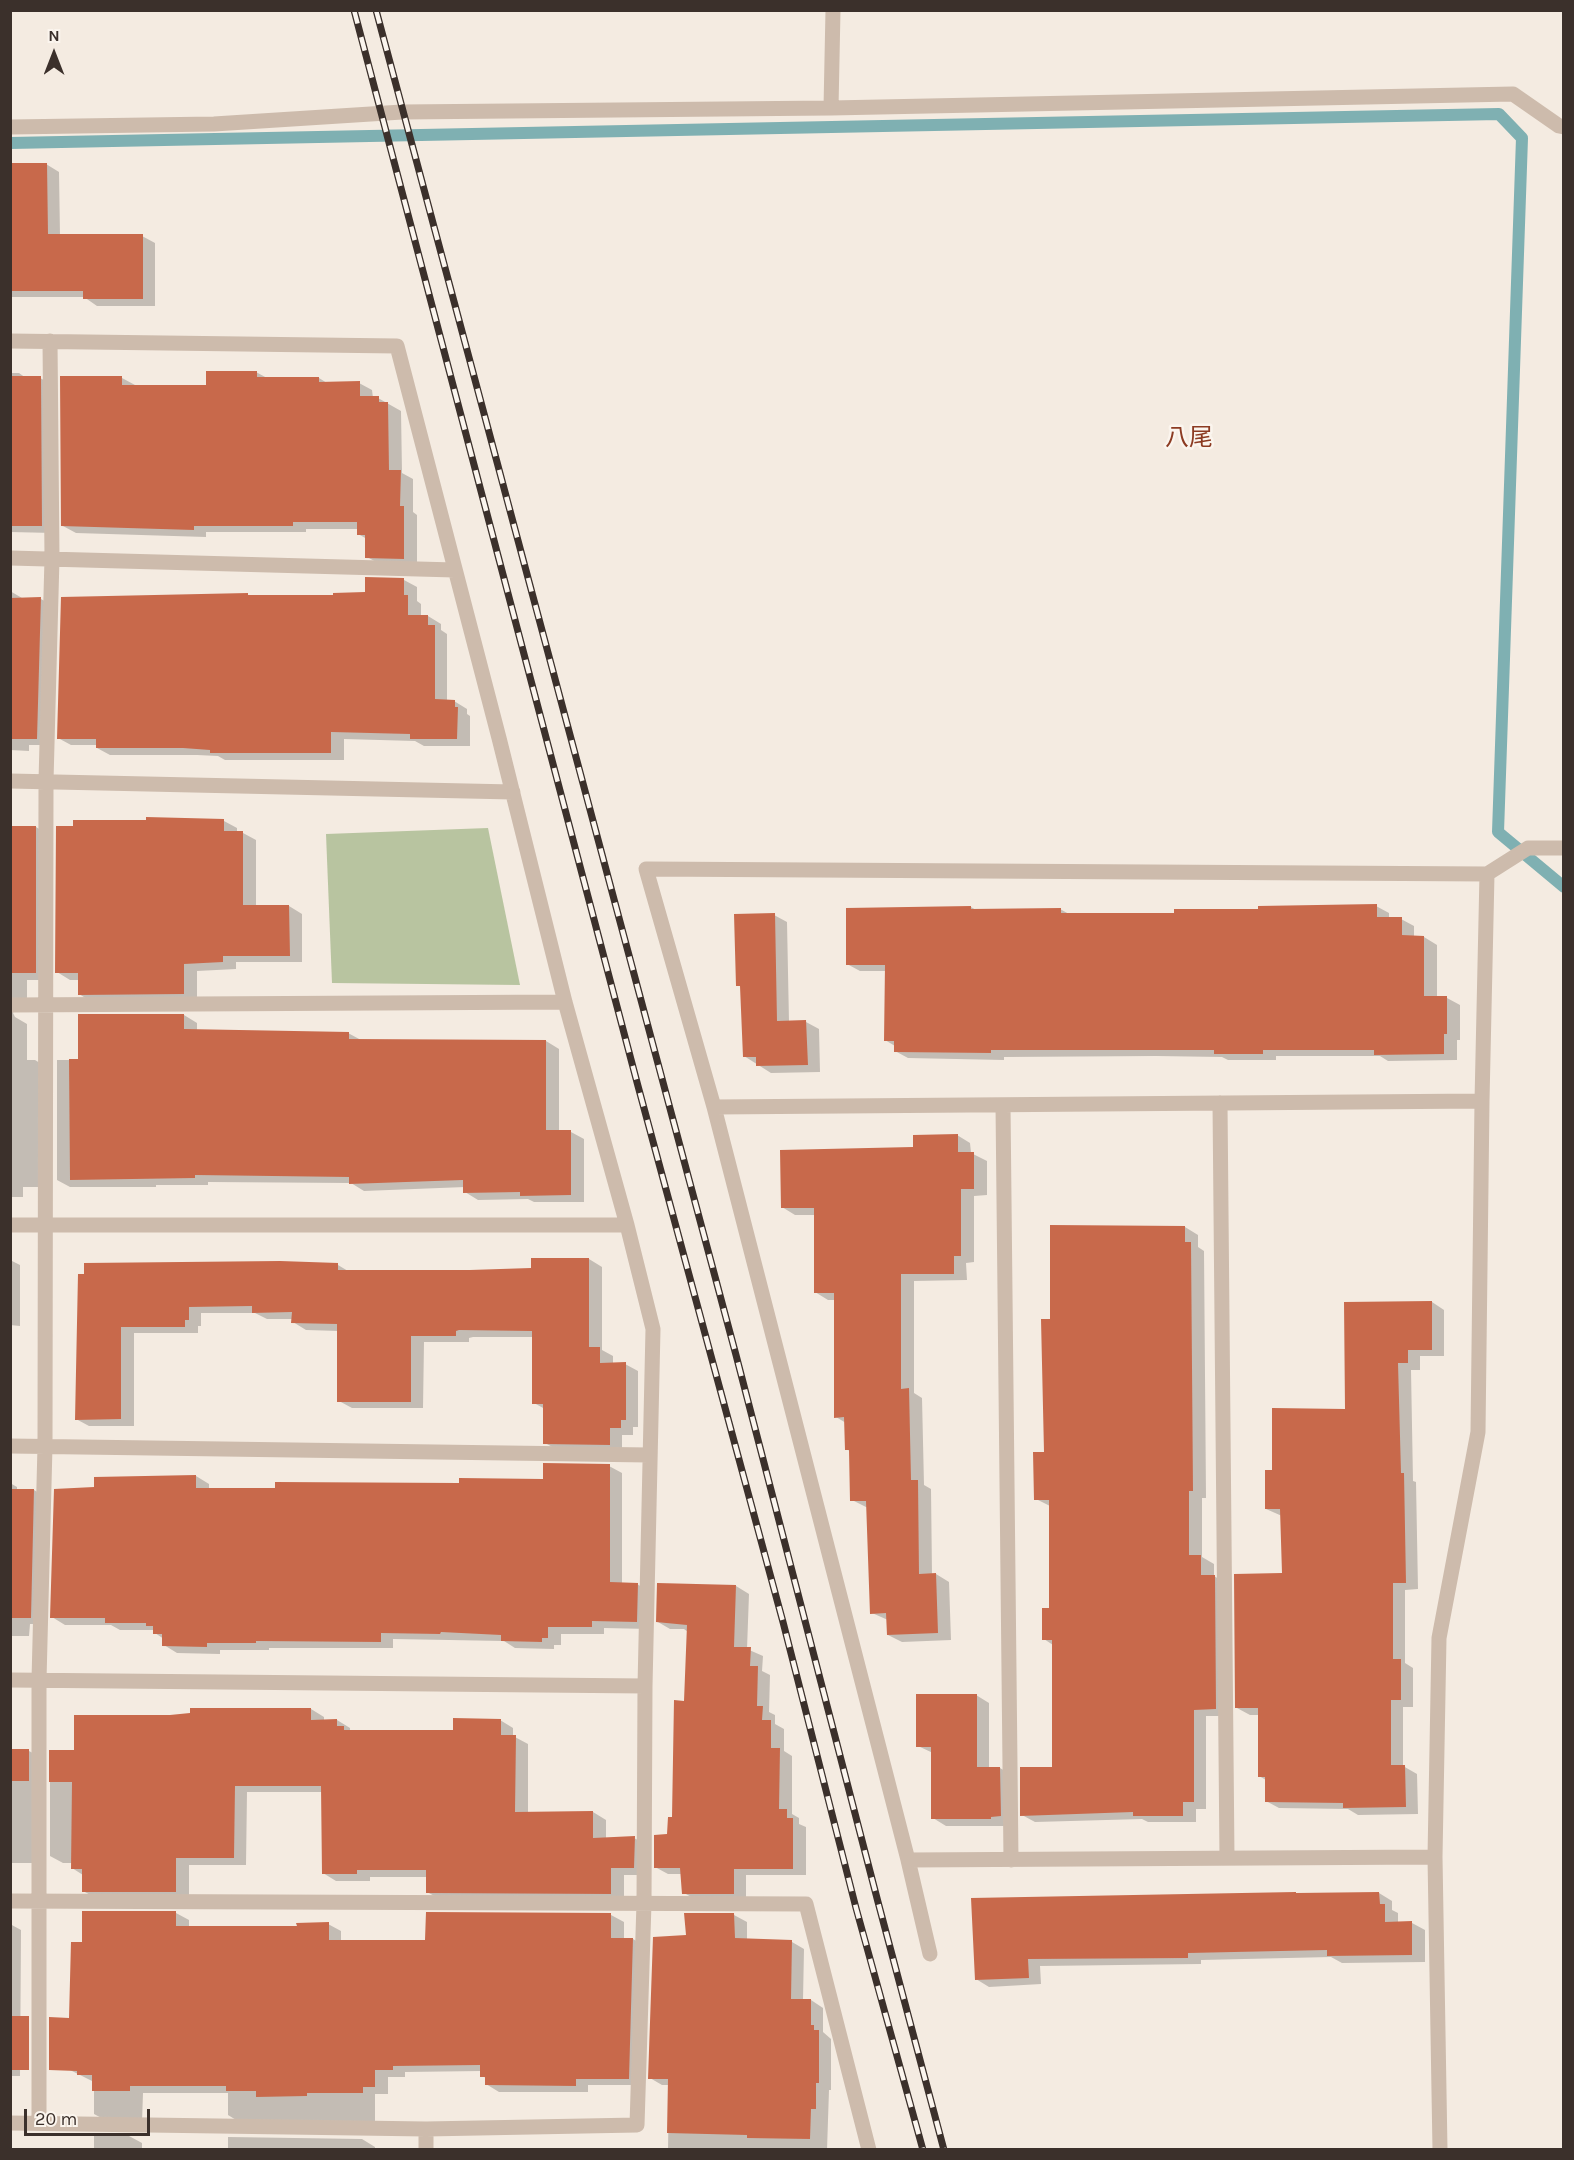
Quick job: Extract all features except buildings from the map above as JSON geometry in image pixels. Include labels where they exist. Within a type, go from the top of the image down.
[{"type":"street","points":[[831,108],[832,10]]},
{"type":"street","points":[[10,127],[214,124],[402,112],[831,108],[1513,94],[1563,127]]},
{"type":"street","points":[[10,341],[397,346],[565,1002],[627,1225],[653,1329],[645,1686],[644,1903],[637,2125],[426,2129],[10,2123]]},
{"type":"street","points":[[39,2123],[39,1680],[45,1446],[46,781],[52,558],[50,341]]},
{"type":"street","points":[[10,558],[455,570]]},
{"type":"street","points":[[10,781],[513,792]]},
{"type":"street","points":[[930,1954],[908,1860],[714,1107],[646,869],[1487,874],[1528,848],[1563,848]]},
{"type":"street","points":[[1440,2150],[1435,1857],[1439,1638],[1478,1432],[1487,874]]},
{"type":"street","points":[[10,1005],[565,1002]]},
{"type":"street","points":[[714,1107],[1482,1101]]},
{"type":"street","points":[[1220,1103],[1227,1858]]},
{"type":"street","points":[[1003,1105],[1011,1860]]},
{"type":"street","points":[[10,1225],[627,1225]]},
{"type":"street","points":[[10,1446],[649,1455]]},
{"type":"street","points":[[10,1680],[645,1686]]},
{"type":"street","points":[[908,1860],[1435,1857]]},
{"type":"street","points":[[10,1901],[806,1904],[869,2150]]},
{"type":"street","points":[[426,2129],[426,2150]]},
{"type":"green space","points":[[488,828],[520,985],[332,983],[326,834]]},
{"type":"waterway","points":[[10,143],[1499,114],[1522,138],[1498,832],[1564,887]]},
{"type":"railway","points":[[354,10],[638,1086],[783,1622],[856,1908],[923,2150]]},
{"type":"railway","points":[[376,10],[736,1355],[944,2150]]},
{"type":"district","name":"八尾","points":[[1189,438]]}]
